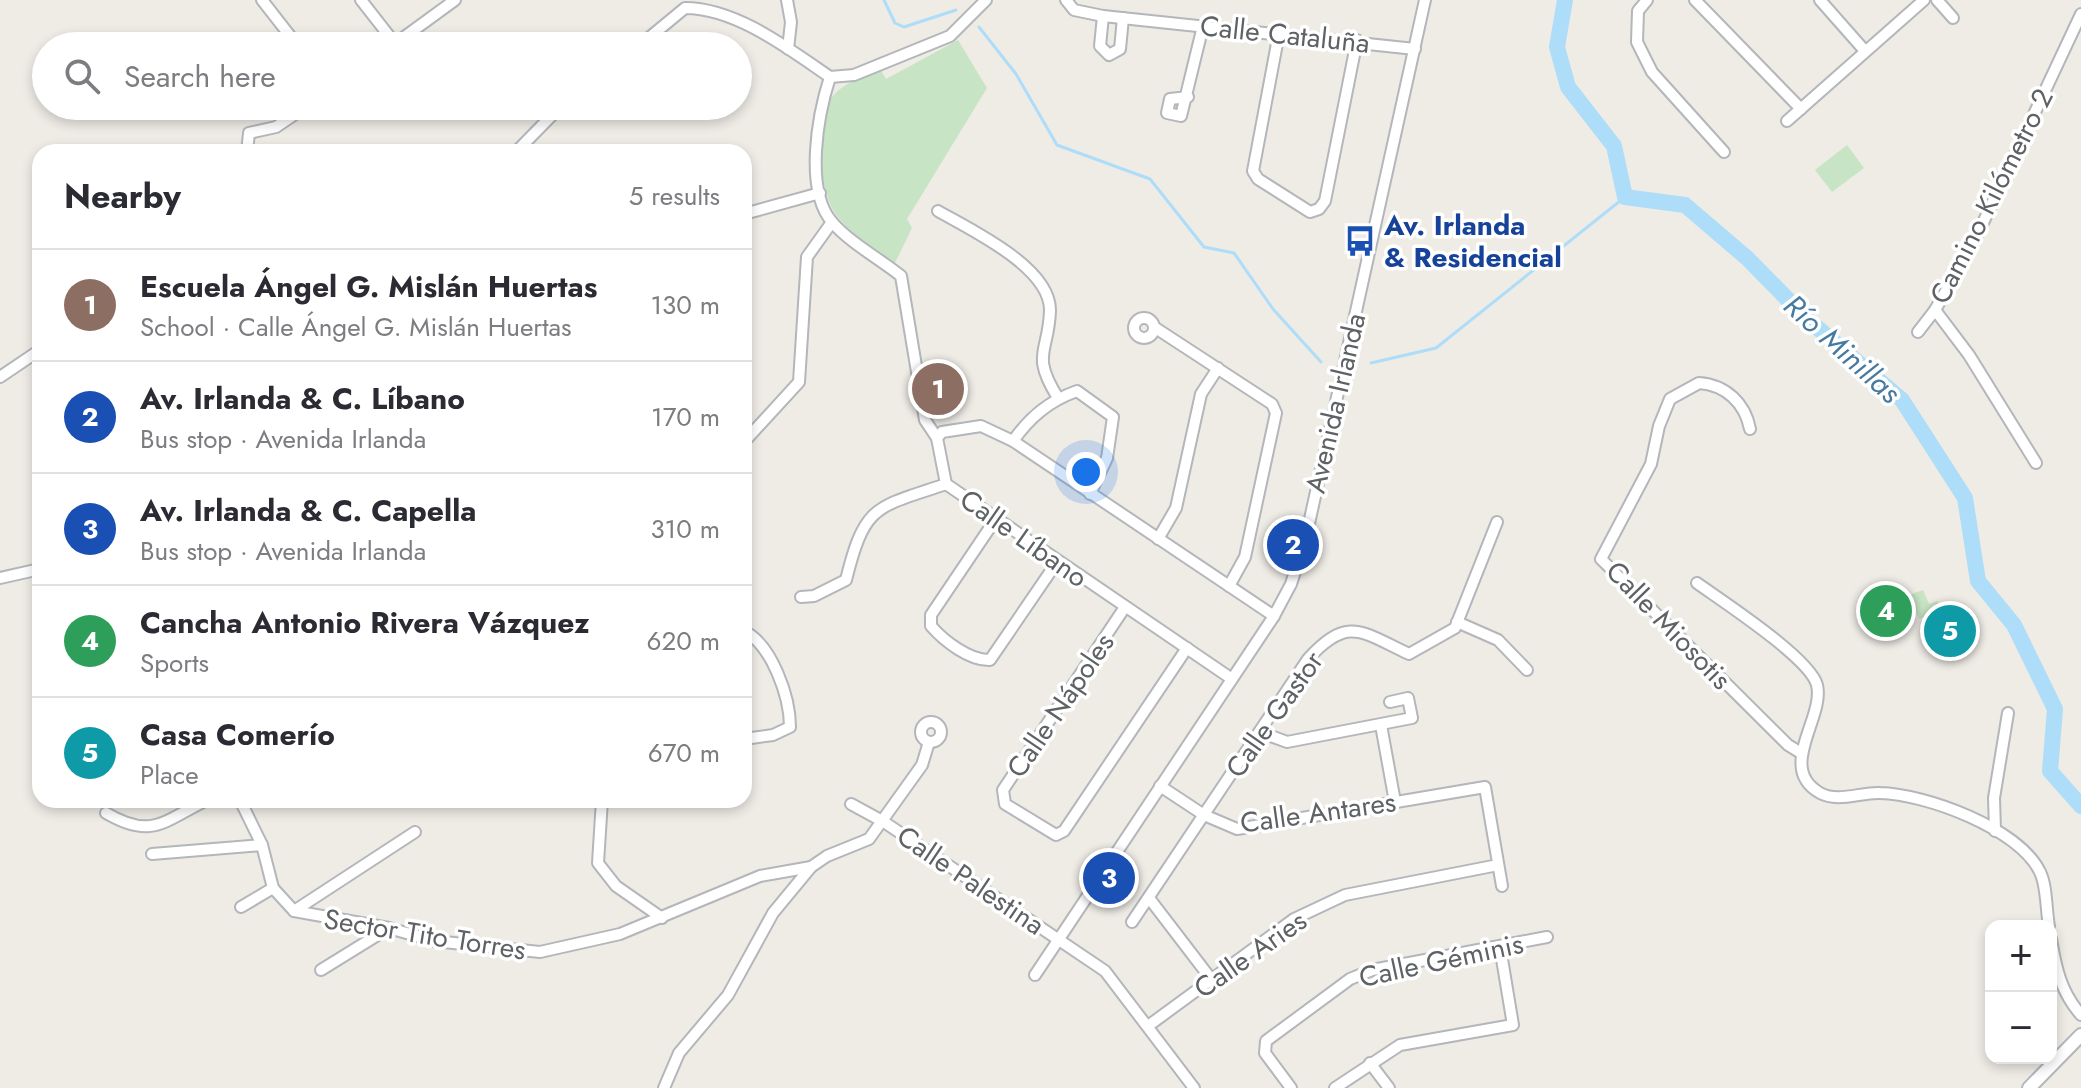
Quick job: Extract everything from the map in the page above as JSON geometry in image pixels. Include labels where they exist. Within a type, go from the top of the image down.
[{"type":"street","points":[[262,0],[287,32]]},
{"type":"street","points":[[361,0],[385,32]]},
{"type":"street","points":[[412,32],[455,0]]},
{"type":"street","points":[[787,0],[791,22],[788,49]]},
{"type":"street","points":[[656,32],[685,8],[707,8],[788,49],[830,77],[854,75],[950,36],[986,0]]},
{"type":"street","name":"Calle Cataluña","points":[[1066,0],[1074,10],[1103,16],[1357,40],[1415,49]]},
{"type":"street","name":"Avenida Irlanda","points":[[1035,975],[1274,616],[1291,584],[1306,537],[1425,0]]},
{"type":"street","points":[[1647,0],[1638,11],[1637,42],[1652,72],[1724,152]]},
{"type":"street","points":[[1695,0],[1801,109]]},
{"type":"street","points":[[1820,0],[1865,51]]},
{"type":"street","points":[[1787,121],[1924,0]]},
{"type":"street","points":[[1937,0],[1953,18]]},
{"type":"street","name":"Camino Kilómetro 2","points":[[1918,332],[1935,310],[1974,242],[2081,14]]},
{"type":"street","points":[[1103,16],[1100,46],[1109,55],[1120,49],[1123,18]]},
{"type":"street","points":[[1188,97],[1203,26]]},
{"type":"street","points":[[1279,33],[1253,171],[1258,179],[1310,212],[1319,209],[1325,201],[1357,40]]},
{"type":"street","points":[[752,433],[799,382],[807,257],[832,222],[820,193],[815,147],[821,105],[830,77]]},
{"type":"street","points":[[248,144],[249,133],[276,127],[286,120]]},
{"type":"street","points":[[524,144],[547,120]]},
{"type":"street","points":[[752,212],[820,193]]},
{"type":"street","points":[[938,211],[996,245],[1034,275],[1048,293],[1050,312],[1040,357],[1044,375],[1058,398]]},
{"type":"street","name":"Calle Líbano","points":[[832,222],[901,276],[925,420],[937,438],[946,484],[1232,679]]},
{"type":"street","points":[[1935,310],[1969,355],[2036,463]]},
{"type":"street","points":[[1154,327],[1272,404],[1276,413],[1245,557],[1229,586]]},
{"type":"street","points":[[0,377],[32,355]]},
{"type":"street","points":[[1158,539],[1176,508],[1201,394],[1218,368]]},
{"type":"street","name":"Calle Miosotis","points":[[1750,429],[1748,418],[1736,400],[1711,384],[1699,383],[1670,399],[1659,426],[1651,464],[1601,559],[1788,745],[1801,753]]},
{"type":"street","points":[[1013,441],[1027,421],[1058,398],[1077,391],[1113,417],[1107,458],[1090,494]]},
{"type":"street","points":[[937,438],[942,432],[981,426],[1013,441],[1274,616]]},
{"type":"street","points":[[801,597],[814,596],[846,580],[854,545],[879,507],[946,484]]},
{"type":"street","points":[[995,520],[931,615],[931,626],[939,635],[978,661],[990,660],[1057,562]]},
{"type":"street","points":[[1497,522],[1457,622],[1498,640],[1527,670]]},
{"type":"street","points":[[0,578],[32,571]]},
{"type":"street","points":[[1697,583],[1758,626],[1814,679],[1818,696],[1801,753],[1806,779],[1820,793],[1835,797],[1880,793],[1916,798],[1948,807],[1995,831],[2016,844],[2040,872],[2048,920]]},
{"type":"street","name":"Calle Nápoles","points":[[1125,607],[1003,790],[1005,804],[1048,832],[1056,835],[1064,831],[1187,648]]},
{"type":"street","name":"Calle Gastor","points":[[1132,922],[1308,659],[1340,631],[1357,630],[1409,654],[1455,628],[1457,622]]},
{"type":"street","points":[[752,639],[766,652],[790,708],[790,727],[773,735],[752,738]]},
{"type":"street","points":[[1260,732],[1287,742],[1412,718],[1408,698],[1390,702]]},
{"type":"street","points":[[1995,831],[1994,798],[2008,713]]},
{"type":"street","points":[[1381,725],[1395,802]]},
{"type":"street","points":[[664,1088],[679,1053],[728,995],[773,913],[811,867],[827,856],[869,839],[922,765],[929,742]]},
{"type":"street","name":"Calle Antares","points":[[1160,786],[1204,815],[1237,829],[1485,787],[1498,865]]},
{"type":"street","name":"Calle Palestina","points":[[851,804],[884,822],[1105,971],[1194,1088]]},
{"type":"street","points":[[106,813],[132,828],[150,828],[191,808]]},
{"type":"street","name":"Sector Tito Torres","points":[[244,808],[262,845],[273,888],[294,911],[389,928],[434,941],[540,952],[620,934],[760,876],[811,867]]},
{"type":"street","points":[[601,808],[598,863],[616,886],[662,918]]},
{"type":"street","points":[[294,911],[415,832]]},
{"type":"street","points":[[152,854],[262,845]]},
{"type":"street","points":[[1498,865],[1502,886]]},
{"type":"street","name":"Calle Aries","points":[[1148,1026],[1294,919],[1345,895],[1498,865]]},
{"type":"street","points":[[241,907],[273,888]]},
{"type":"street","points":[[1149,898],[1211,979]]},
{"type":"street","points":[[321,970],[389,928]]},
{"type":"street","name":"Calle Géminis","points":[[1291,1088],[1265,1053],[1266,1041],[1342,984],[1372,970],[1547,937]]},
{"type":"street","points":[[1335,1088],[1400,1045],[1513,1025],[1500,947]]},
{"type":"street","points":[[2057,975],[2069,1001],[2081,1015]]},
{"type":"street","points":[[2029,1088],[2081,1035]]},
{"type":"street","points":[[1370,1063],[1389,1088]]},
{"type":"green space","points":[[958,40],[987,88],[907,219],[912,228],[894,265],[850,230],[831,205],[822,174],[822,122],[832,97],[842,87],[880,69],[886,79]]},
{"type":"green space","points":[[1847,145],[1864,168],[1832,192],[1815,170]]},
{"type":"green space","points":[[1923,590],[1929,604],[1937,601],[1941,610],[1919,619],[1909,595]]},
{"type":"green space","points":[[1898,594],[1907,614],[1874,628],[1866,607]]},
{"type":"waterway","points":[[884,0],[895,23],[904,27],[956,10]]},
{"type":"waterway","name":"Río Minillas","points":[[1565,0],[1557,47],[1568,87],[1614,146],[1625,197],[1685,205],[1747,258],[1806,318],[1902,400],[1965,498],[1978,581],[2014,625],[2055,709],[2050,771],[2081,806]]},
{"type":"waterway","points":[[979,27],[1016,74],[1057,145],[1150,179],[1204,247],[1234,253],[1273,309],[1321,362]]},
{"type":"waterway","points":[[1371,363],[1436,348],[1625,197]]},
{"type":"place","name":"Av. Irlanda & Residencial","points":[[1360,241]]},
{"type":"place","name":"Escuela Ángel G. Mislán Huertas","points":[[938,389]]},
{"type":"place","name":"Av. Irlanda & C. Líbano","points":[[1293,545]]},
{"type":"place","name":"Cancha Antonio Rivera Vázquez","points":[[1886,611]]},
{"type":"place","name":"Casa Comerío","points":[[1950,631]]},
{"type":"place","name":"Av. Irlanda & C. Capella","points":[[1109,878]]}]
